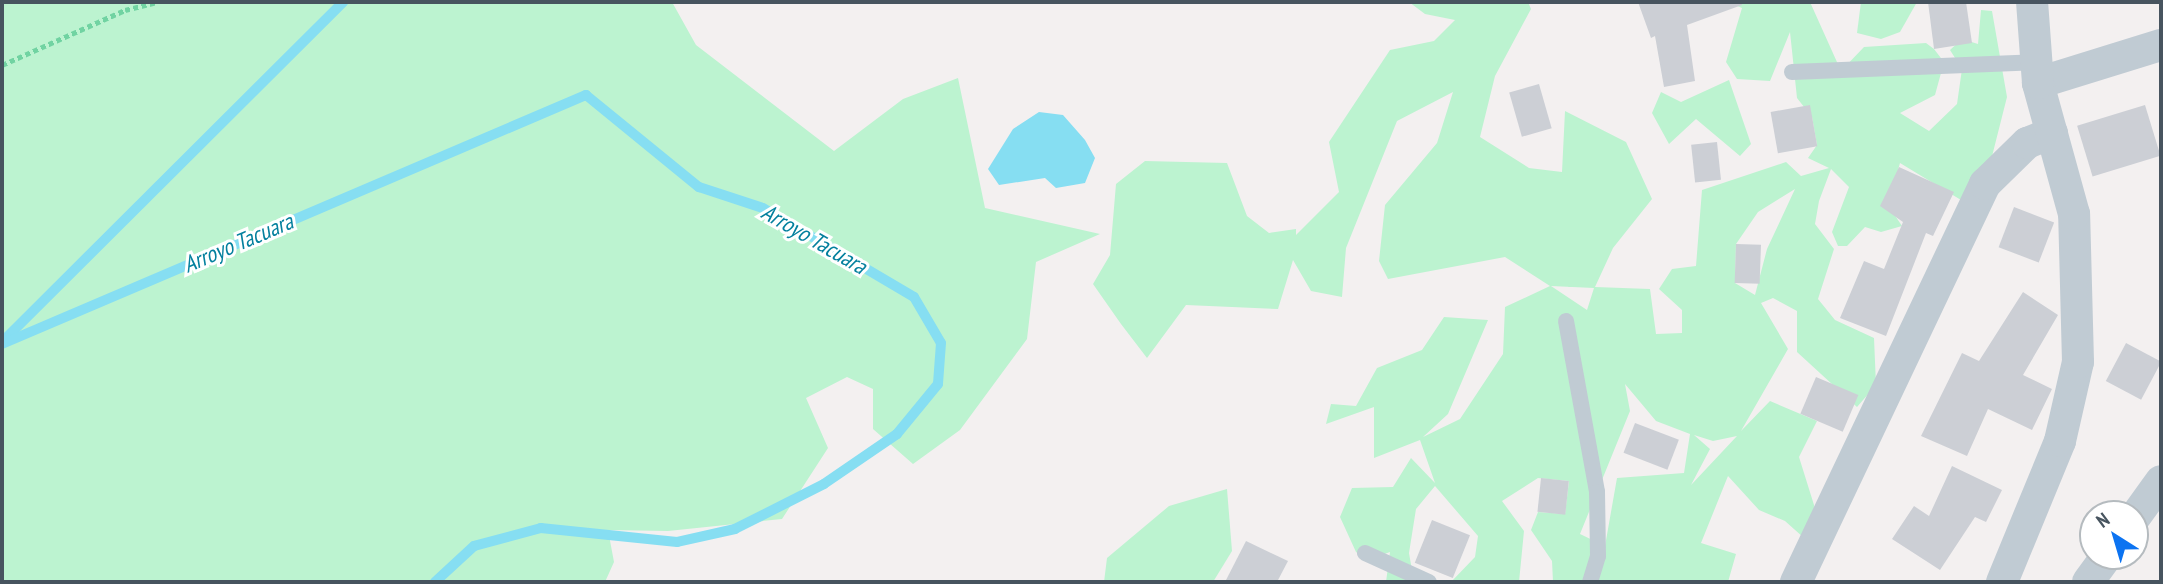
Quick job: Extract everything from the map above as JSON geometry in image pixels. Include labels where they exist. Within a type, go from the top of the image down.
[{"type":"street","points":[[2002,582],[2060,440],[2078,362],[2074,214],[2037,72],[2032,2]]},
{"type":"street","points":[[2037,72],[2161,45]]},
{"type":"street","points":[[1796,582],[1985,184],[2027,143],[2052,133]]},
{"type":"street","points":[[2147,500],[2161,481]]},
{"type":"lane","points":[[1792,72],[2037,72]]},
{"type":"lane","points":[[1566,321],[1597,492],[1598,556],[1590,582]]},
{"type":"lane","points":[[1365,553],[1429,582]]},
{"type":"path","points":[[2,65],[125,10],[158,2]]},
{"type":"green space","points":[[2,2],[672,2],[696,45],[834,151],[903,99],[958,78],[985,208],[1100,234],[1036,262],[1027,339],[960,430],[913,464],[873,429],[873,389],[847,377],[806,398],[828,448],[782,519],[668,531],[608,530],[614,562],[605,582],[2,582]]},
{"type":"green space","points":[[1409,2],[1528,2],[1531,9],[1495,76],[1480,137],[1529,168],[1562,172],[1565,111],[1626,142],[1652,199],[1613,248],[1595,287],[1650,289],[1656,334],[1682,333],[1682,310],[1659,289],[1672,269],[1696,266],[1702,190],[1786,162],[1801,176],[1829,168],[1808,158],[1817,145],[1812,117],[1797,98],[1790,32],[1770,81],[1737,79],[1726,62],[1742,8],[1728,2],[1810,2],[1841,71],[1864,47],[1926,43],[1944,62],[1935,95],[1900,113],[1929,131],[1957,104],[1962,69],[1950,50],[1962,39],[1978,44],[1981,10],[1992,11],[2007,97],[1985,184],[1961,200],[1900,163],[1888,205],[1902,226],[1881,232],[1865,227],[1847,246],[1838,246],[1832,232],[1849,187],[1831,169],[1819,201],[1815,224],[1834,249],[1818,299],[1835,320],[1874,338],[1876,385],[1857,407],[1797,352],[1797,311],[1773,298],[1761,303],[1788,349],[1741,431],[1770,401],[1817,421],[1799,457],[1814,505],[1813,546],[1785,521],[1759,510],[1728,476],[1701,543],[1736,554],[1728,582],[1553,582],[1552,561],[1531,530],[1538,512],[1565,514],[1569,481],[1538,478],[1502,501],[1524,531],[1519,582],[1451,582],[1475,557],[1478,536],[1435,486],[1416,509],[1409,553],[1414,582],[1386,582],[1390,552],[1368,560],[1356,552],[1340,517],[1352,488],[1393,487],[1411,458],[1435,483],[1420,440],[1374,458],[1374,407],[1326,424],[1331,404],[1356,406],[1377,368],[1422,350],[1444,317],[1488,320],[1448,414],[1423,437],[1460,419],[1503,354],[1505,307],[1550,286],[1505,257],[1388,279],[1379,261],[1385,205],[1437,143],[1453,92],[1397,121],[1346,248],[1342,297],[1311,291],[1293,260],[1278,309],[1186,305],[1147,358],[1121,324],[1093,284],[1110,255],[1116,184],[1145,161],[1227,163],[1247,216],[1269,233],[1296,229],[1296,235],[1339,192],[1329,142],[1390,50],[1434,41],[1455,20],[1425,14]],"holes":[[[1795,189],[1767,249],[1755,295],[1735,283],[1736,244],[1758,212]],[[1551,286],[1594,288],[1587,310]],[[1625,384],[1656,421],[1690,434],[1684,473],[1617,478],[1605,546],[1580,534],[1630,411]],[[1694,435],[1713,441],[1737,436],[1691,485],[1710,449]]]},
{"type":"green space","points":[[1861,2],[1917,2],[1900,32],[1881,39],[1857,33]]},
{"type":"green space","points":[[1729,80],[1751,144],[1740,156],[1696,119],[1669,144],[1652,113],[1661,92],[1681,102]]},
{"type":"green space","points":[[1227,489],[1232,551],[1213,582],[1104,582],[1107,558],[1169,506]]},
{"type":"water","points":[[1039,112],[1063,115],[1085,140],[1095,158],[1085,183],[1056,188],[1045,178],[999,185],[988,169],[1013,129]]},
{"type":"building","points":[[1638,2],[1741,2],[1742,5],[1687,25],[1695,81],[1664,87],[1655,36],[1651,38]]},
{"type":"building","points":[[1928,2],[1966,2],[1972,43],[1934,49]]},
{"type":"building","points":[[1539,84],[1552,128],[1522,137],[1509,93]]},
{"type":"building","points":[[1810,105],[1817,146],[1778,153],[1771,112]]},
{"type":"building","points":[[2145,105],[2160,156],[2093,176],[2077,126]]},
{"type":"building","points":[[1717,142],[1721,180],[1695,183],[1691,145]]},
{"type":"building","points":[[1899,167],[1954,192],[1933,236],[1926,233],[1886,336],[1840,318],[1864,261],[1884,269],[1903,222],[1880,206]]},
{"type":"building","points":[[2014,207],[2054,222],[2039,263],[1999,247]]},
{"type":"building","points":[[1736,244],[1761,245],[1760,284],[1735,283]]},
{"type":"building","points":[[2023,292],[2058,315],[2023,375],[2052,389],[2032,430],[1988,409],[1967,456],[1921,436],[1962,353],[1979,361]]},
{"type":"building","points":[[2126,343],[2161,362],[2141,400],[2106,381]]},
{"type":"building","points":[[1816,377],[1858,395],[1843,432],[1800,414]]},
{"type":"building","points":[[1635,423],[1679,440],[1667,470],[1624,453]]},
{"type":"building","points":[[1952,466],[2002,490],[1986,522],[1975,517],[1940,570],[1892,539],[1914,506],[1929,516]]},
{"type":"building","points":[[1541,478],[1569,481],[1565,515],[1537,512]]},
{"type":"building","points":[[1432,520],[1470,535],[1453,578],[1415,563]]},
{"type":"building","points":[[1246,541],[1288,561],[1277,582],[1225,582]]},
{"type":"waterway","name":"Arroyo Tacuara","points":[[4,340],[343,2]]},
{"type":"waterway","name":"Arroyo Tacuara","points":[[2,344],[586,95],[699,187],[763,208],[914,297],[941,343],[938,384],[897,434],[824,484],[735,529],[677,542],[541,528],[474,546],[435,582]]}]
